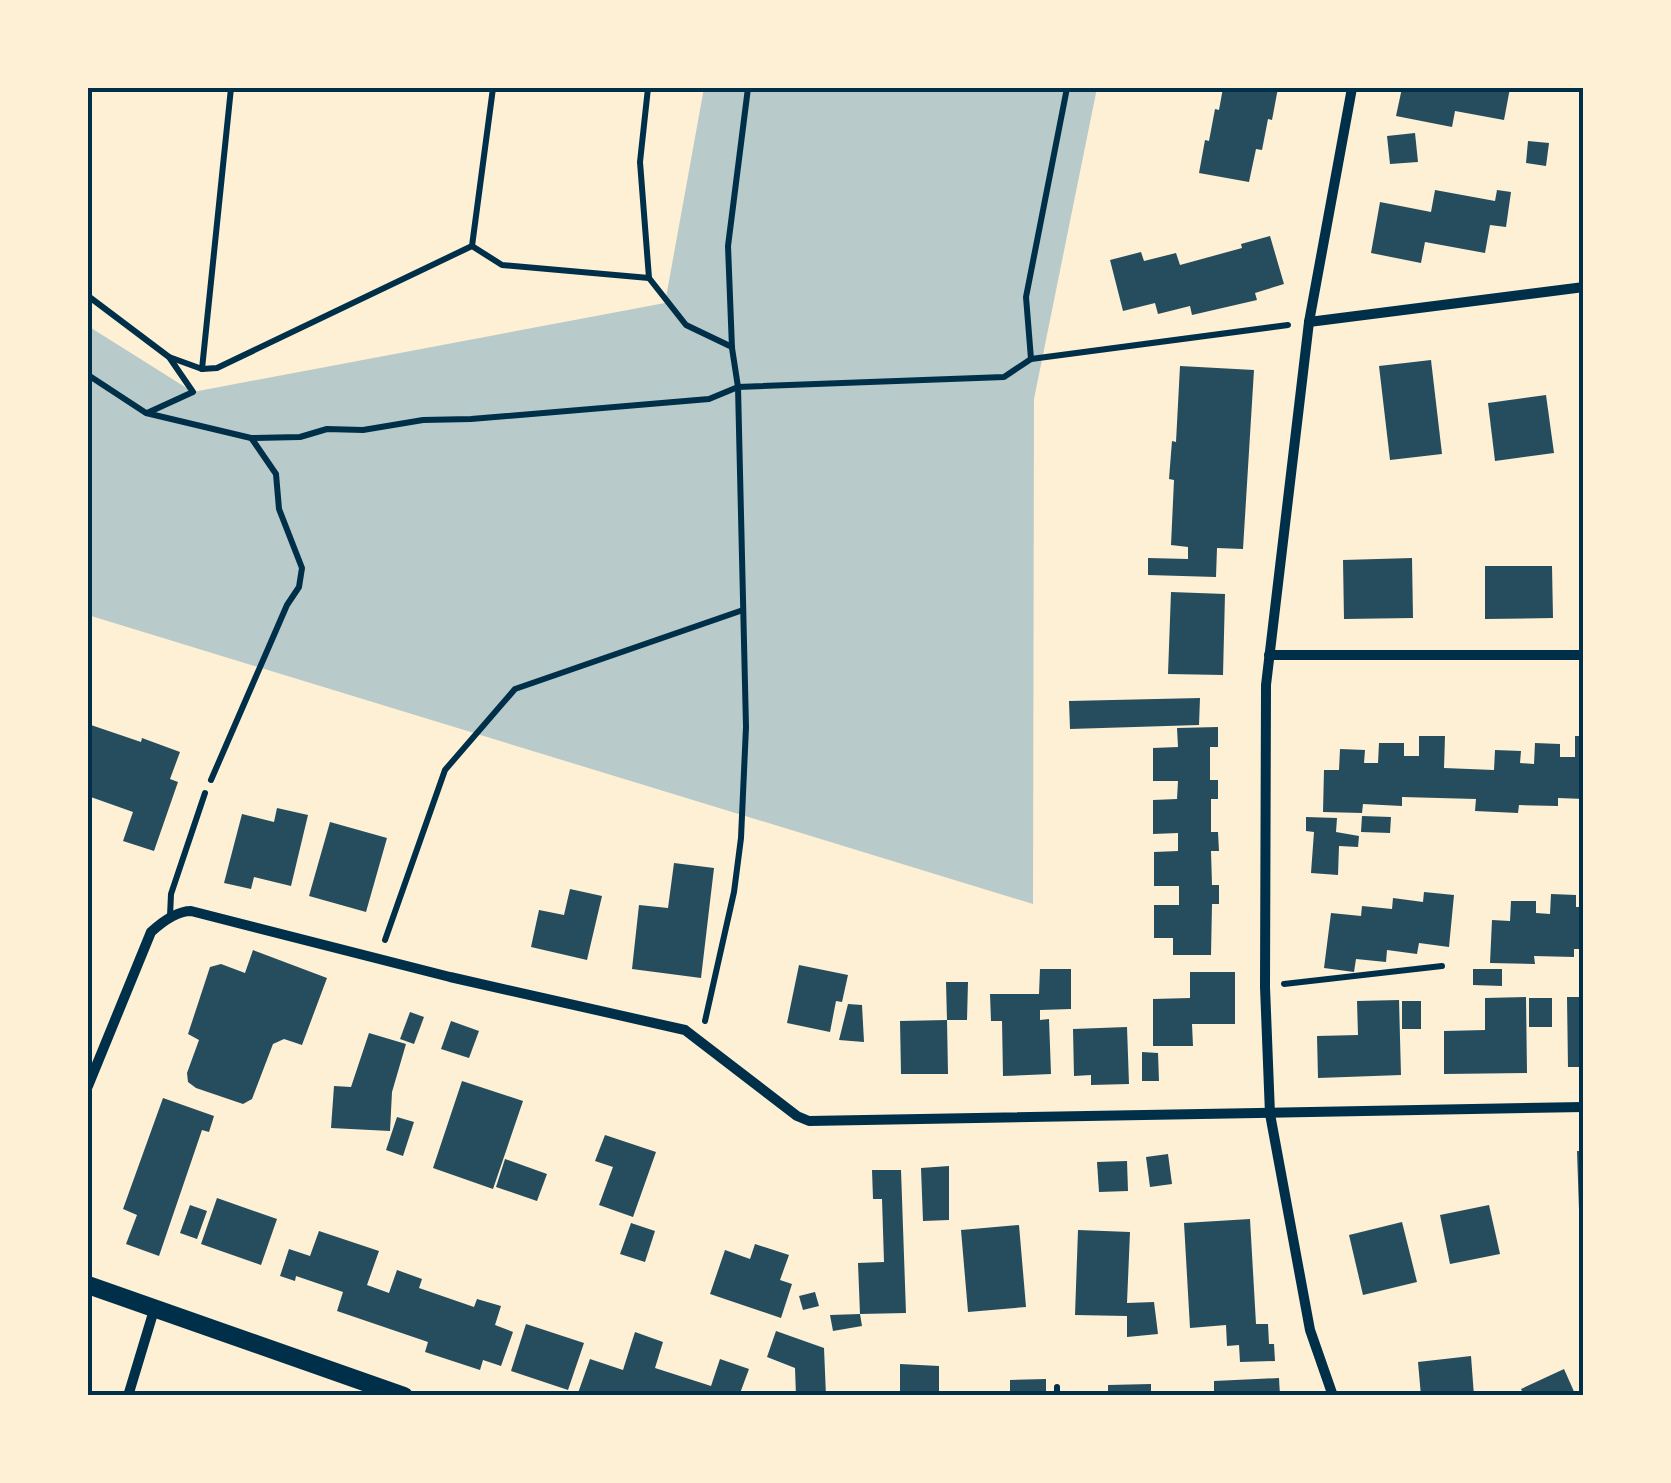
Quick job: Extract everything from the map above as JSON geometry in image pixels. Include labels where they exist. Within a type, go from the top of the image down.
[{"type":"street","points":[[1334,1396],[1310,1330],[1270,1114],[1266,686],[1309,322],[1352,88]]},
{"type":"street","points":[[1309,322],[1584,287]]},
{"type":"street","points":[[1269,655],[1584,655]]},
{"type":"street","points":[[88,1086],[148,940],[182,911],[686,1030],[797,1116],[809,1121],[1584,1107]]},
{"type":"street","points":[[88,1285],[404,1396]]},
{"type":"street","points":[[128,1396],[154,1310]]},
{"type":"lane","points":[[170,918],[171,894],[205,794]]},
{"type":"path","points":[[202,369],[231,88]]},
{"type":"path","points":[[472,246],[493,88]]},
{"type":"path","points":[[648,88],[640,162],[648,278],[686,326],[732,348]]},
{"type":"path","points":[[701,1041],[734,892],[746,727],[738,387],[732,348],[728,246],[748,88]]},
{"type":"path","points":[[1031,358],[1026,297],[1067,88]]},
{"type":"path","points":[[88,296],[169,357],[202,369],[217,368],[472,246]]},
{"type":"path","points":[[472,246],[502,265],[648,278]]},
{"type":"path","points":[[88,375],[146,413],[251,438],[300,437],[327,429],[363,430],[423,420],[709,398],[738,387],[1004,377],[1031,358],[1309,322]]},
{"type":"path","points":[[146,413],[192,392],[169,357]]},
{"type":"path","points":[[205,794],[272,638],[299,587],[302,568],[279,509],[276,474],[251,438]]},
{"type":"path","points":[[378,959],[445,770],[515,689],[743,610]]},
{"type":"path","points":[[1266,986],[1442,966]]},
{"type":"shaded area","points":[[704,88],[1097,88],[1034,399],[1033,904],[88,615],[88,326],[193,392],[665,303]]},
{"type":"building","points":[[1223,88],[1278,88],[1272,120],[1268,119],[1262,150],[1256,149],[1249,182],[1199,173],[1205,140],[1209,141]]},
{"type":"building","points":[[1402,88],[1510,88],[1504,120],[1455,111],[1452,127],[1396,116]]},
{"type":"building","points":[[1415,133],[1418,162],[1390,164],[1387,136]]},
{"type":"building","points":[[1528,141],[1549,143],[1546,166],[1526,163]]},
{"type":"building","points":[[1435,190],[1495,201],[1497,190],[1511,192],[1506,227],[1490,225],[1485,253],[1425,242],[1421,263],[1371,253],[1380,202],[1431,212]]},
{"type":"building","points":[[1270,236],[1284,284],[1255,293],[1257,300],[1192,315],[1190,306],[1158,314],[1155,303],[1123,311],[1110,260],[1141,252],[1144,261],[1176,253],[1180,265]]},
{"type":"building","points":[[1431,360],[1442,454],[1390,460],[1379,366]]},
{"type":"building","points":[[1180,366],[1254,370],[1243,549],[1217,548],[1216,577],[1148,575],[1148,558],[1188,559],[1188,547],[1171,545],[1174,480],[1169,479],[1172,441],[1176,442]]},
{"type":"building","points":[[1546,395],[1554,453],[1495,461],[1488,403]]},
{"type":"building","points":[[1412,558],[1413,618],[1344,619],[1343,560]]},
{"type":"building","points":[[1485,566],[1552,566],[1553,618],[1485,619]]},
{"type":"building","points":[[1171,592],[1225,594],[1223,675],[1168,674]]},
{"type":"building","points":[[1200,698],[1199,725],[1070,729],[1069,701]]},
{"type":"building","points":[[88,724],[180,752],[170,779],[178,782],[154,851],[123,841],[133,812],[88,796]]},
{"type":"building","points":[[1218,727],[1218,747],[1210,747],[1210,780],[1218,780],[1218,799],[1211,799],[1211,832],[1218,832],[1219,851],[1211,851],[1212,885],[1219,885],[1219,904],[1212,904],[1211,955],[1173,955],[1173,938],[1154,938],[1154,905],[1179,905],[1179,886],[1154,886],[1154,852],[1178,851],[1178,833],[1153,834],[1153,800],[1177,799],[1178,781],[1153,781],[1153,748],[1178,747],[1177,728]]},
{"type":"building","points":[[1419,736],[1445,736],[1444,768],[1494,770],[1495,750],[1521,751],[1520,763],[1534,764],[1535,743],[1560,744],[1560,757],[1575,757],[1575,736],[1584,736],[1584,799],[1558,798],[1558,806],[1519,805],[1518,813],[1475,811],[1476,799],[1402,797],[1402,806],[1363,804],[1362,813],[1323,812],[1324,770],[1339,770],[1340,749],[1365,750],[1364,763],[1378,763],[1379,743],[1404,743],[1404,756],[1419,756]]},
{"type":"building","points":[[277,808],[308,815],[291,886],[254,877],[251,889],[224,883],[242,814],[274,822]]},
{"type":"building","points":[[1362,816],[1391,817],[1390,833],[1361,832]]},
{"type":"building","points":[[1306,817],[1337,818],[1336,832],[1359,836],[1358,847],[1339,846],[1338,875],[1311,873],[1314,832],[1306,831]]},
{"type":"building","points":[[330,822],[387,838],[366,912],[309,896]]},
{"type":"building","points":[[674,863],[714,868],[701,978],[632,969],[639,905],[668,908]]},
{"type":"building","points":[[570,889],[602,896],[587,960],[531,947],[539,910],[564,915]]},
{"type":"building","points":[[1424,892],[1454,895],[1449,947],[1419,943],[1417,954],[1387,950],[1386,962],[1356,959],[1354,972],[1324,968],[1331,913],[1361,916],[1362,906],[1392,909],[1393,898],[1423,902]]},
{"type":"building","points":[[1551,894],[1576,895],[1576,907],[1584,907],[1584,949],[1574,949],[1574,957],[1534,956],[1535,964],[1490,963],[1492,920],[1510,921],[1511,901],[1536,901],[1536,913],[1550,914]]},
{"type":"building","points":[[253,950],[327,978],[302,1045],[284,1039],[273,1044],[252,1099],[243,1104],[188,1082],[187,1073],[199,1040],[188,1034],[210,967],[221,964],[245,973]]},
{"type":"building","points":[[799,965],[848,975],[842,1002],[836,1001],[830,1032],[787,1023]]},
{"type":"building","points":[[1040,969],[1071,969],[1071,1009],[1040,1010],[1040,1020],[1049,1019],[1051,1074],[1003,1076],[1002,1021],[991,1021],[990,994],[1039,994]]},
{"type":"building","points":[[1473,969],[1502,969],[1502,986],[1473,985]]},
{"type":"building","points":[[1190,972],[1235,972],[1235,1024],[1192,1024],[1193,1046],[1153,1046],[1153,999],[1190,998]]},
{"type":"building","points":[[946,982],[968,982],[967,1020],[947,1020]]},
{"type":"building","points":[[1526,997],[1527,1073],[1444,1074],[1444,1031],[1485,1030],[1485,998]]},
{"type":"building","points":[[1567,997],[1584,997],[1584,1067],[1568,1067]]},
{"type":"building","points":[[1529,998],[1552,998],[1552,1027],[1529,1027]]},
{"type":"building","points":[[1399,1000],[1401,1075],[1318,1078],[1317,1036],[1358,1035],[1357,1001]]},
{"type":"building","points":[[1402,1001],[1421,1001],[1421,1029],[1402,1029]]},
{"type":"building","points":[[848,1004],[862,1005],[864,1042],[839,1040]]},
{"type":"building","points":[[410,1012],[424,1017],[414,1044],[400,1039]]},
{"type":"building","points":[[947,1020],[948,1074],[901,1074],[900,1021]]},
{"type":"building","points":[[451,1021],[479,1031],[469,1058],[441,1049]]},
{"type":"building","points":[[1127,1027],[1129,1084],[1091,1085],[1091,1075],[1074,1076],[1073,1029]]},
{"type":"building","points":[[369,1033],[406,1044],[392,1092],[390,1131],[331,1128],[334,1086],[351,1087]]},
{"type":"building","points":[[1142,1052],[1158,1053],[1159,1081],[1142,1081]]},
{"type":"building","points":[[462,1081],[523,1101],[493,1189],[433,1168]]},
{"type":"building","points":[[163,1098],[214,1116],[209,1132],[202,1130],[159,1256],[126,1244],[137,1215],[123,1209]]},
{"type":"building","points":[[397,1117],[414,1122],[403,1156],[386,1150]]},
{"type":"building","points":[[605,1135],[656,1152],[633,1217],[599,1205],[613,1167],[595,1161]]},
{"type":"building","points":[[1577,1151],[1584,1151],[1584,1239],[1580,1239]]},
{"type":"building","points":[[1168,1154],[1172,1184],[1150,1187],[1146,1157]]},
{"type":"building","points":[[505,1159],[547,1174],[537,1201],[496,1187]]},
{"type":"building","points":[[1127,1161],[1128,1191],[1099,1192],[1097,1162]]},
{"type":"building","points":[[949,1166],[949,1220],[923,1221],[921,1168]]},
{"type":"building","points":[[872,1170],[901,1170],[906,1313],[860,1314],[858,1263],[884,1262],[882,1199],[873,1199]]},
{"type":"building","points":[[217,1198],[277,1219],[261,1265],[201,1244]]},
{"type":"building","points":[[190,1205],[207,1211],[197,1239],[180,1233]]},
{"type":"building","points":[[1489,1205],[1500,1254],[1450,1264],[1440,1215]]},
{"type":"building","points":[[1250,1219],[1256,1324],[1268,1324],[1275,1361],[1240,1362],[1239,1345],[1227,1346],[1226,1325],[1190,1328],[1184,1223]]},
{"type":"building","points":[[1402,1222],[1417,1282],[1363,1295],[1349,1235]]},
{"type":"building","points":[[631,1223],[655,1231],[645,1262],[620,1254]]},
{"type":"building","points":[[1019,1225],[1026,1307],[968,1312],[961,1230]]},
{"type":"building","points":[[1078,1230],[1130,1232],[1127,1303],[1154,1302],[1158,1334],[1127,1337],[1127,1316],[1075,1315]]},
{"type":"building","points":[[319,1231],[379,1251],[367,1285],[389,1293],[397,1270],[422,1279],[419,1288],[474,1307],[477,1299],[501,1306],[495,1325],[513,1332],[501,1366],[483,1360],[480,1370],[425,1352],[428,1342],[337,1311],[343,1292],[296,1276],[295,1281],[280,1276],[289,1249],[310,1256]]},
{"type":"building","points":[[755,1244],[789,1255],[780,1280],[792,1284],[781,1318],[710,1294],[725,1250],[750,1259]]},
{"type":"building","points":[[815,1292],[819,1306],[803,1310],[799,1296]]},
{"type":"building","points":[[860,1314],[862,1326],[833,1331],[830,1315]]},
{"type":"building","points":[[526,1324],[584,1343],[568,1390],[511,1371]]},
{"type":"building","points":[[776,1331],[824,1348],[826,1396],[796,1396],[795,1368],[767,1357]]},
{"type":"building","points":[[635,1332],[663,1342],[655,1368],[711,1386],[720,1359],[749,1369],[739,1396],[578,1393],[590,1359],[623,1370]]},
{"type":"building","points":[[1471,1356],[1474,1396],[1421,1396],[1418,1362]]},
{"type":"building","points":[[900,1364],[939,1366],[939,1396],[900,1396]]},
{"type":"building","points":[[1564,1369],[1576,1396],[1524,1396],[1521,1389]]},
{"type":"building","points":[[1279,1378],[1280,1396],[1214,1396],[1214,1381]]},
{"type":"building","points":[[1046,1379],[1046,1396],[1010,1396],[1010,1380]]},
{"type":"building","points":[[1151,1384],[1151,1396],[1108,1396],[1108,1385]]}]
